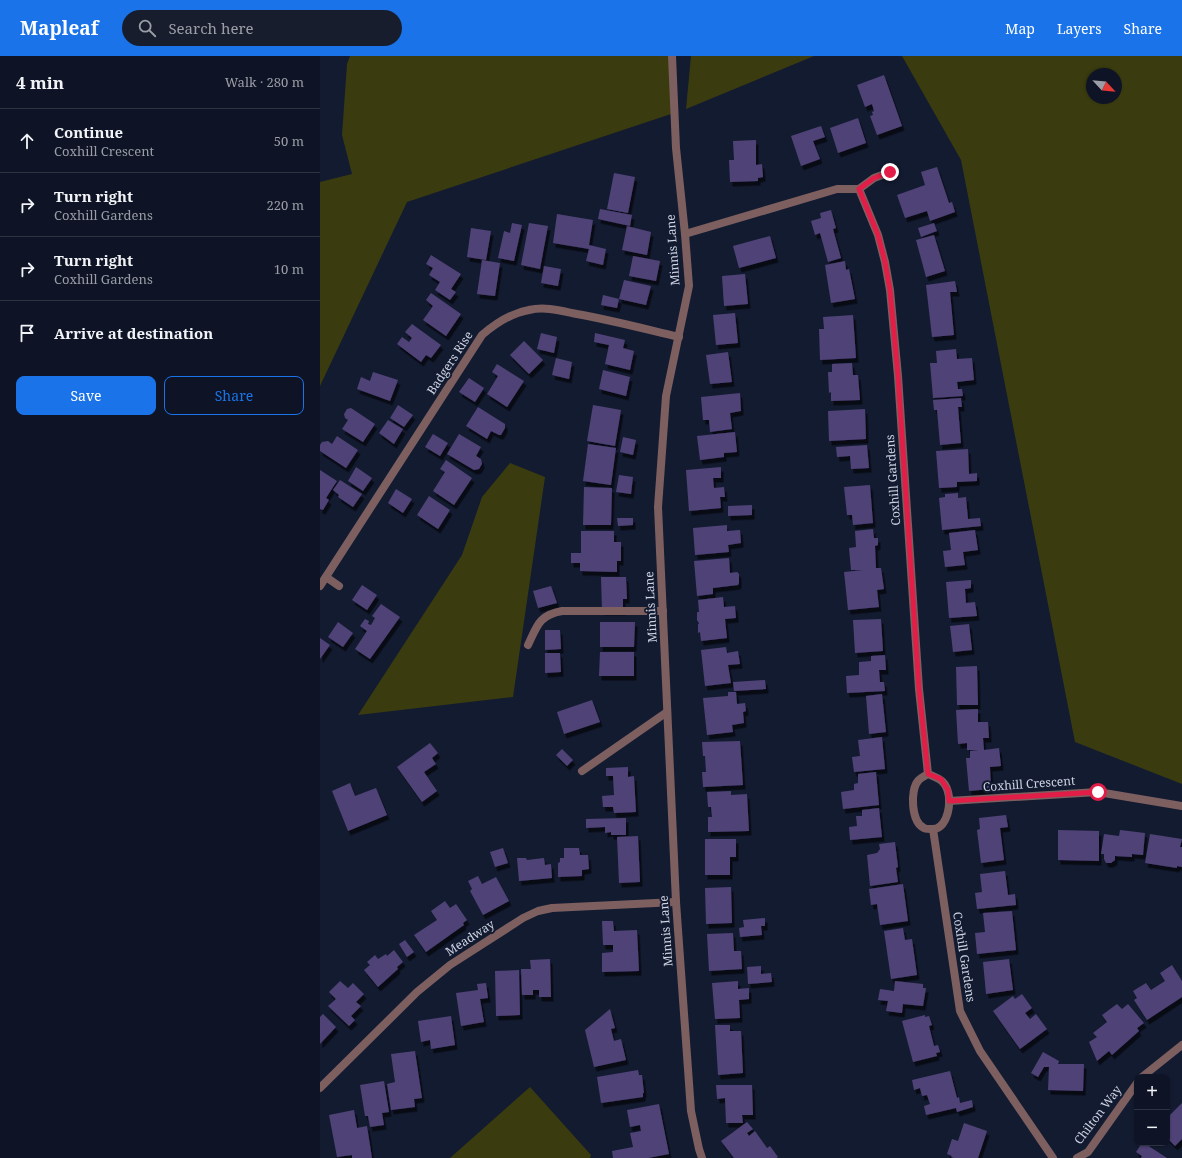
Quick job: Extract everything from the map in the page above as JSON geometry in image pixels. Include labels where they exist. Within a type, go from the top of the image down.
[{"type":"street","name":"Minnis Lane","points":[[672,56],[676,148],[689,286],[666,396],[658,507],[676,902],[691,1111],[702,1158]]},
{"type":"street","points":[[685,234],[837,189],[859,189],[874,178],[890,172]]},
{"type":"street","name":"Coxhill Gardens","points":[[859,189],[878,235],[890,290],[897,369],[919,689],[928,774]]},
{"type":"street","name":"Badgers Rise","points":[[320,586],[482,336],[494,324],[514,314],[530,309],[549,309],[603,319],[679,337]]},
{"type":"street","points":[[326,578],[339,586]]},
{"type":"street","points":[[528,645],[540,621],[552,613],[562,611],[663,611]]},
{"type":"street","points":[[582,771],[667,712]]},
{"type":"street","points":[[928,774],[941,779],[948,790],[949,801],[947,816],[942,825],[933,829],[923,828],[915,820],[913,807],[914,788],[918,780],[928,774]]},
{"type":"street","name":"Coxhill Crescent","points":[[949,801],[1098,792],[1182,806]]},
{"type":"street","name":"Coxhill Gardens","points":[[933,829],[960,1011],[980,1051],[1053,1158]]},
{"type":"street","name":"Meadway","points":[[320,1088],[433,978],[450,965],[523,918],[538,911],[552,908],[676,902]]},
{"type":"street","points":[[1146,1074],[1182,1045]]},
{"type":"street","name":"Chilton Way","points":[[1077,1158],[1090,1155],[1134,1088]]},
{"type":"shaded area","points":[[350,56],[672,56],[674,113],[407,202],[320,386],[320,182],[352,174],[342,135],[347,64]]},
{"type":"shaded area","points":[[691,56],[814,56],[686,109]]},
{"type":"shaded area","points":[[902,56],[1182,56],[1182,784],[1075,742],[961,160]]},
{"type":"shaded area","points":[[510,463],[545,477],[513,697],[358,715],[462,555],[482,497]]},
{"type":"shaded area","points":[[530,1087],[591,1155],[590,1158],[450,1158]]},
{"type":"building","points":[[884,75],[902,126],[877,135],[870,116],[873,115],[872,112],[874,111],[872,104],[865,107],[857,85]]},
{"type":"building","points":[[858,118],[866,143],[838,153],[830,128]]},
{"type":"building","points":[[821,126],[825,137],[813,141],[820,159],[801,166],[791,136]]},
{"type":"building","points":[[756,140],[756,165],[762,164],[763,177],[758,178],[758,181],[730,182],[729,160],[734,160],[733,141]]},
{"type":"building","points":[[937,167],[949,203],[952,202],[955,212],[930,221],[927,211],[905,218],[897,195],[925,185],[921,172]]},
{"type":"building","points":[[614,173],[635,177],[628,213],[607,209]]},
{"type":"building","points":[[600,209],[632,215],[630,226],[598,219]]},
{"type":"building","points":[[831,210],[836,228],[833,229],[841,258],[828,262],[820,233],[815,235],[811,221],[821,218],[820,213]]},
{"type":"building","points":[[557,214],[593,220],[589,245],[606,249],[603,265],[586,261],[589,249],[553,243]]},
{"type":"building","points":[[512,223],[522,225],[514,261],[498,258],[504,231],[510,233]]},
{"type":"building","points":[[529,223],[548,226],[540,269],[521,265]]},
{"type":"building","points":[[934,223],[937,231],[921,237],[918,228]]},
{"type":"building","points":[[627,226],[651,232],[647,255],[622,250]]},
{"type":"building","points":[[471,228],[491,231],[486,260],[467,257]]},
{"type":"building","points":[[934,235],[945,271],[926,277],[916,240]]},
{"type":"building","points":[[770,236],[776,258],[739,268],[733,246]]},
{"type":"building","points":[[431,255],[461,274],[451,289],[456,292],[450,300],[435,290],[440,282],[429,275],[433,268],[426,264]]},
{"type":"building","points":[[633,256],[660,261],[656,281],[629,276]]},
{"type":"building","points":[[482,260],[500,263],[495,296],[477,294]]},
{"type":"building","points":[[845,261],[846,270],[849,269],[855,299],[831,303],[825,265]]},
{"type":"building","points":[[544,266],[561,269],[558,286],[541,283]]},
{"type":"building","points":[[745,274],[748,304],[724,306],[722,276]]},
{"type":"building","points":[[624,280],[651,286],[646,305],[619,299]]},
{"type":"building","points":[[955,281],[957,292],[950,292],[954,335],[932,337],[926,285]]},
{"type":"building","points":[[431,293],[461,314],[446,336],[423,320],[433,306],[426,300]]},
{"type":"building","points":[[603,295],[619,299],[617,308],[601,305]]},
{"type":"building","points":[[735,313],[738,343],[716,345],[713,315]]},
{"type":"building","points":[[853,315],[856,358],[820,360],[819,329],[824,329],[823,317]]},
{"type":"building","points":[[412,324],[441,345],[431,358],[426,355],[421,362],[397,344],[402,337],[409,342],[412,338],[405,332]]},
{"type":"building","points":[[541,333],[557,337],[554,353],[537,349]]},
{"type":"building","points":[[595,333],[625,340],[623,348],[634,351],[630,370],[605,364],[609,345],[594,342]]},
{"type":"building","points":[[524,341],[543,360],[529,374],[510,355]]},
{"type":"building","points":[[956,349],[957,359],[972,358],[974,380],[957,382],[958,389],[962,389],[963,396],[933,398],[930,363],[937,363],[936,351]]},
{"type":"building","points":[[728,352],[732,382],[710,384],[706,355]]},
{"type":"building","points":[[556,358],[572,362],[569,379],[552,375]]},
{"type":"building","points":[[852,363],[853,375],[858,375],[860,400],[831,401],[828,372],[832,372],[832,364]]},
{"type":"building","points":[[497,364],[524,381],[507,407],[487,394],[498,376],[492,372]]},
{"type":"building","points":[[603,370],[630,377],[626,396],[599,389]]},
{"type":"building","points":[[373,372],[398,380],[390,401],[357,389],[361,377],[370,381]]},
{"type":"building","points":[[469,378],[484,388],[475,402],[459,392]]},
{"type":"building","points":[[740,393],[741,411],[730,413],[732,429],[710,432],[709,420],[703,420],[701,397]]},
{"type":"building","points":[[961,398],[962,407],[958,407],[961,443],[940,445],[937,410],[934,410],[933,400]]},
{"type":"building","points":[[398,405],[413,415],[404,427],[390,418]]},
{"type":"building","points":[[593,405],[621,410],[615,446],[587,441]]},
{"type":"building","points":[[478,407],[505,424],[505,428],[501,435],[491,431],[487,439],[466,426]]},
{"type":"building","points":[[351,408],[375,424],[363,442],[342,429],[348,420],[345,418],[344,414],[347,409]]},
{"type":"building","points":[[865,409],[866,439],[829,441],[828,411]]},
{"type":"building","points":[[388,420],[403,429],[394,444],[379,433]]},
{"type":"building","points":[[735,432],[737,452],[724,453],[724,457],[700,460],[697,436]]},
{"type":"building","points":[[433,434],[448,443],[440,456],[425,447]]},
{"type":"building","points":[[459,434],[481,447],[476,456],[481,459],[482,464],[479,469],[474,470],[447,454]]},
{"type":"building","points":[[337,436],[358,450],[346,468],[320,451],[320,445],[322,442],[328,441],[332,444]]},
{"type":"building","points":[[623,437],[636,440],[633,455],[620,452]]},
{"type":"building","points":[[588,444],[616,448],[611,485],[583,481]]},
{"type":"building","points":[[867,445],[869,468],[851,469],[850,456],[837,457],[836,447]]},
{"type":"building","points":[[968,449],[969,474],[977,473],[977,481],[957,482],[957,487],[939,488],[936,451]]},
{"type":"building","points":[[446,460],[472,478],[454,505],[433,491],[445,472],[440,469]]},
{"type":"building","points":[[356,467],[372,478],[363,491],[348,481]]},
{"type":"building","points":[[721,467],[721,478],[713,478],[714,488],[724,487],[725,497],[720,497],[721,508],[689,511],[686,470]]},
{"type":"building","points":[[320,470],[337,481],[326,498],[329,500],[323,510],[320,509]]},
{"type":"building","points":[[619,475],[633,477],[631,494],[616,492]]},
{"type":"building","points":[[340,480],[362,494],[353,507],[338,497],[339,495],[333,490]]},
{"type":"building","points":[[870,485],[873,523],[853,525],[852,515],[847,515],[844,487]]},
{"type":"building","points":[[584,487],[612,488],[611,525],[583,525]]},
{"type":"building","points":[[396,489],[412,499],[403,513],[388,503]]},
{"type":"building","points":[[958,493],[958,498],[966,497],[968,519],[980,518],[981,526],[942,530],[939,498],[945,497],[945,494]]},
{"type":"building","points":[[429,496],[450,510],[438,529],[417,515]]},
{"type":"building","points":[[752,505],[752,515],[728,516],[728,506]]},
{"type":"building","points":[[617,518],[633,518],[633,525],[618,526]]},
{"type":"building","points":[[727,525],[727,531],[740,530],[741,543],[728,545],[729,552],[695,555],[693,528]]},
{"type":"building","points":[[873,529],[874,538],[878,538],[878,545],[875,546],[876,568],[881,568],[884,589],[877,590],[879,607],[848,610],[844,572],[863,570],[851,570],[849,548],[856,547],[855,531]]},
{"type":"building","points":[[975,530],[978,550],[963,552],[965,565],[945,567],[943,551],[951,550],[949,533]]},
{"type":"building","points":[[581,531],[614,531],[614,542],[621,542],[621,561],[617,561],[617,572],[580,571],[580,563],[571,563],[571,553],[581,553]]},
{"type":"building","points":[[729,558],[730,573],[737,572],[739,574],[738,585],[713,588],[713,594],[697,596],[694,561]]},
{"type":"building","points":[[601,577],[626,577],[627,599],[623,599],[623,611],[602,611]]},
{"type":"building","points":[[971,580],[971,588],[965,589],[966,603],[975,602],[977,616],[949,618],[946,582]]},
{"type":"building","points":[[362,585],[377,595],[367,610],[352,600]]},
{"type":"building","points":[[551,586],[557,603],[538,608],[533,591]]},
{"type":"building","points":[[723,597],[724,607],[735,606],[736,618],[725,619],[727,638],[701,641],[700,632],[698,633],[699,624],[697,621],[697,612],[699,612],[698,600]]},
{"type":"building","points":[[381,604],[400,617],[370,659],[355,649],[367,631],[360,626],[365,619],[369,621],[368,624],[371,625],[375,618],[372,616]]},
{"type":"building","points":[[881,619],[883,651],[855,653],[853,620]]},
{"type":"building","points":[[338,622],[353,633],[343,647],[328,637]]},
{"type":"building","points":[[600,622],[635,622],[634,647],[600,647]]},
{"type":"building","points":[[969,624],[972,650],[953,652],[950,626]]},
{"type":"building","points":[[545,630],[560,630],[561,649],[545,650]]},
{"type":"building","points":[[320,638],[330,645],[320,659]]},
{"type":"building","points":[[726,647],[727,653],[738,651],[740,664],[728,665],[731,683],[705,686],[701,650]]},
{"type":"building","points":[[600,652],[634,652],[634,676],[599,676]]},
{"type":"building","points":[[545,653],[560,653],[561,672],[545,673]]},
{"type":"building","points":[[885,655],[886,670],[879,670],[880,682],[884,682],[885,691],[847,693],[846,676],[859,675],[859,662],[871,661],[871,656]]},
{"type":"building","points":[[977,666],[978,705],[957,705],[956,667]]},
{"type":"building","points":[[765,680],[766,689],[734,691],[733,682]]},
{"type":"building","points":[[728,692],[736,692],[737,704],[745,703],[746,711],[743,712],[744,723],[732,725],[733,732],[707,735],[703,698],[728,696]]},
{"type":"building","points":[[882,694],[886,732],[869,734],[866,696]]},
{"type":"building","points":[[592,700],[600,722],[564,734],[557,712]]},
{"type":"building","points":[[978,709],[978,722],[988,722],[989,738],[983,738],[984,750],[999,748],[1001,766],[990,767],[991,789],[969,791],[966,758],[970,758],[970,751],[979,750],[967,750],[967,743],[958,744],[956,710]]},
{"type":"building","points":[[882,737],[885,769],[854,772],[852,757],[860,756],[858,740]]},
{"type":"building","points":[[740,741],[743,785],[703,787],[702,772],[706,772],[702,742]]},
{"type":"building","points":[[430,743],[438,753],[432,758],[436,764],[424,772],[437,791],[422,802],[397,767]]},
{"type":"building","points":[[562,749],[573,760],[567,766],[556,755]]},
{"type":"building","points":[[628,767],[628,777],[634,776],[636,812],[614,813],[613,807],[603,807],[602,796],[614,795],[613,776],[606,776],[606,768]]},
{"type":"building","points":[[876,772],[879,805],[843,809],[841,792],[854,790],[854,784],[858,783],[858,774]]},
{"type":"building","points":[[350,783],[355,796],[376,788],[387,815],[348,831],[332,791]]},
{"type":"building","points":[[731,791],[731,795],[747,794],[749,831],[708,832],[708,817],[712,817],[711,807],[708,807],[707,792]]},
{"type":"building","points":[[879,808],[882,837],[850,840],[849,827],[857,826],[856,816],[862,816],[862,810]]},
{"type":"building","points":[[1006,815],[1008,827],[1000,828],[1004,860],[981,863],[977,830],[980,829],[979,818]]},
{"type":"building","points":[[626,818],[626,835],[611,835],[611,832],[605,833],[605,827],[586,828],[586,819]]},
{"type":"building","points":[[1058,830],[1099,831],[1099,861],[1058,860]]},
{"type":"building","points":[[1120,830],[1145,833],[1143,855],[1132,854],[1132,857],[1115,856],[1115,860],[1111,863],[1106,863],[1104,854],[1101,854],[1104,834],[1119,836]]},
{"type":"building","points":[[1150,834],[1182,839],[1180,847],[1182,847],[1182,867],[1177,866],[1177,868],[1145,863]]},
{"type":"building","points":[[638,836],[640,882],[619,883],[617,837]]},
{"type":"building","points":[[705,839],[736,839],[736,857],[730,857],[730,875],[705,875]]},
{"type":"building","points":[[895,842],[898,882],[870,886],[867,855],[877,853],[880,849],[879,844]]},
{"type":"building","points":[[503,848],[508,863],[495,867],[490,852]]},
{"type":"building","points":[[564,848],[579,848],[580,855],[588,855],[589,869],[582,870],[582,876],[558,877],[558,863],[560,862],[560,858],[564,858]]},
{"type":"building","points":[[517,858],[526,858],[527,860],[544,858],[545,865],[551,864],[552,878],[519,881]]},
{"type":"building","points":[[1005,871],[1008,895],[1015,894],[1016,905],[977,909],[975,893],[982,892],[980,874]]},
{"type":"building","points":[[478,876],[482,884],[496,877],[509,901],[483,915],[470,891],[472,889],[468,881]]},
{"type":"building","points":[[903,884],[908,921],[880,925],[877,904],[871,905],[869,889]]},
{"type":"building","points":[[731,887],[732,923],[706,924],[705,888]]},
{"type":"building","points":[[445,901],[450,908],[456,904],[467,920],[463,923],[464,925],[426,952],[414,935],[437,920],[431,911]]},
{"type":"building","points":[[1012,911],[1016,950],[977,954],[975,933],[985,932],[983,913]]},
{"type":"building","points":[[765,918],[765,926],[761,926],[762,935],[740,937],[739,928],[744,927],[743,920]]},
{"type":"building","points":[[602,921],[613,921],[614,931],[637,930],[639,971],[602,972],[602,953],[613,952],[613,945],[603,945]]},
{"type":"building","points":[[903,928],[905,940],[912,939],[917,975],[891,979],[884,931]]},
{"type":"building","points":[[733,933],[734,951],[741,951],[742,969],[709,971],[707,934]]},
{"type":"building","points":[[405,940],[414,952],[407,957],[399,944]]},
{"type":"building","points":[[394,950],[403,962],[397,967],[398,969],[378,987],[364,970],[370,965],[367,962],[375,955],[378,959],[386,954],[387,956]]},
{"type":"building","points":[[550,959],[551,997],[539,997],[539,990],[533,990],[533,995],[522,995],[521,969],[531,969],[530,960]]},
{"type":"building","points":[[1009,959],[1013,990],[986,994],[983,962]]},
{"type":"building","points":[[1172,965],[1182,981],[1182,997],[1147,1020],[1134,1000],[1137,998],[1133,991],[1146,983],[1151,990],[1165,981],[1160,973]]},
{"type":"building","points":[[761,966],[761,974],[771,973],[772,982],[748,984],[747,967]]},
{"type":"building","points":[[519,970],[520,1015],[496,1016],[495,971]]},
{"type":"building","points":[[340,981],[348,988],[353,983],[364,994],[356,1002],[361,1006],[351,1016],[355,1020],[349,1026],[328,1006],[336,999],[329,992]]},
{"type":"building","points":[[738,981],[738,989],[749,988],[749,999],[739,1000],[740,1018],[715,1019],[712,983]]},
{"type":"building","points":[[895,981],[923,984],[923,988],[926,988],[923,1006],[903,1004],[902,1013],[886,1011],[888,1001],[878,1000],[880,989],[894,991]]},
{"type":"building","points":[[486,983],[488,998],[480,999],[484,1022],[461,1026],[456,993],[478,990],[477,984]]},
{"type":"building","points":[[1022,994],[1032,1008],[1025,1013],[1030,1019],[1036,1014],[1047,1029],[1020,1049],[993,1011],[1013,996],[1015,999]]},
{"type":"building","points":[[1117,1004],[1122,1009],[1128,1004],[1144,1023],[1137,1028],[1139,1031],[1112,1055],[1109,1051],[1097,1061],[1089,1042],[1097,1037],[1093,1033],[1107,1022],[1102,1015]]},
{"type":"building","points":[[610,1009],[615,1028],[611,1029],[614,1041],[621,1039],[626,1060],[594,1067],[585,1030]]},
{"type":"building","points":[[323,1014],[336,1027],[320,1044],[320,1017]]},
{"type":"building","points":[[925,1015],[925,1017],[929,1016],[932,1025],[929,1026],[934,1046],[938,1045],[940,1052],[936,1053],[937,1056],[913,1062],[902,1021]]},
{"type":"building","points":[[451,1016],[455,1045],[431,1049],[430,1040],[421,1042],[418,1021]]},
{"type":"building","points":[[715,1025],[730,1025],[730,1031],[741,1031],[743,1073],[718,1075]]},
{"type":"building","points":[[415,1051],[422,1098],[414,1099],[415,1107],[391,1110],[387,1084],[395,1082],[391,1054]]},
{"type":"building","points":[[1043,1052],[1059,1061],[1058,1064],[1084,1064],[1083,1091],[1048,1090],[1049,1067],[1044,1067],[1038,1077],[1031,1073]]},
{"type":"building","points":[[638,1070],[639,1075],[642,1075],[643,1097],[601,1103],[597,1077]]},
{"type":"building","points":[[950,1071],[957,1098],[959,1097],[960,1103],[972,1100],[973,1107],[957,1112],[956,1108],[926,1115],[924,1106],[930,1104],[927,1095],[922,1096],[920,1088],[914,1090],[912,1080]]},
{"type":"building","points":[[384,1081],[389,1112],[382,1113],[384,1125],[370,1127],[368,1116],[365,1116],[360,1085]]},
{"type":"building","points":[[716,1085],[752,1085],[753,1115],[742,1115],[743,1123],[726,1123],[725,1098],[717,1099]]},
{"type":"building","points":[[1182,1103],[1182,1139],[1175,1146],[1170,1141],[1170,1115]]},
{"type":"building","points":[[659,1104],[669,1154],[648,1158],[613,1158],[612,1151],[633,1147],[630,1133],[641,1131],[640,1125],[630,1127],[627,1110]]},
{"type":"building","points":[[354,1110],[357,1128],[367,1126],[372,1158],[352,1158],[352,1155],[337,1157],[329,1115]]},
{"type":"building","points":[[747,1122],[753,1129],[747,1133],[749,1136],[755,1131],[767,1148],[770,1146],[778,1157],[734,1158],[721,1141]]},
{"type":"building","points":[[964,1123],[987,1131],[978,1158],[954,1158],[947,1154],[952,1139],[958,1141]]},
{"type":"building","points":[[1140,1146],[1149,1146],[1167,1158],[1141,1158],[1142,1156],[1136,1152]]},
{"type":"route","points":[[890,172],[874,178],[859,189],[878,235],[890,290],[898,376],[919,689],[928,774],[941,779],[948,790],[949,801],[1098,792]]}]
